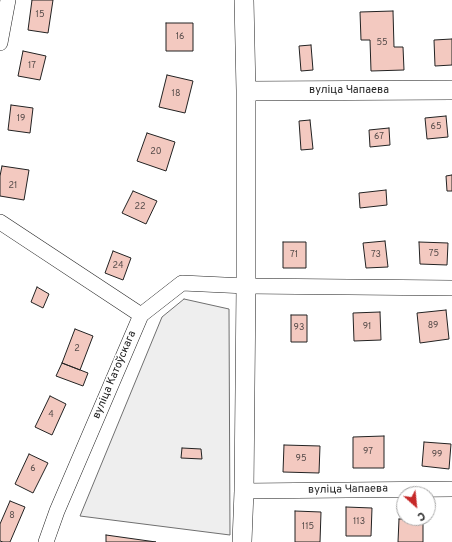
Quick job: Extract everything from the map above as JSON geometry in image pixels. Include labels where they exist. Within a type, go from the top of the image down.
[{"type":"street","points":[[0,44],[8,0]]},
{"type":"street","points":[[242,542],[244,491],[246,286],[246,91],[244,0]]},
{"type":"street","name":"вуліца Чапаева","points":[[246,91],[452,90]]},
{"type":"street","points":[[0,222],[141,315]]},
{"type":"street","name":"вуліца Катоўскага","points":[[46,542],[57,511],[141,315],[182,283],[246,286]]},
{"type":"street","points":[[246,286],[452,288]]},
{"type":"street","name":"вуліца Чапаева","points":[[244,491],[452,489]]},
{"type":"shaded area","points":[[184,299],[229,309],[230,535],[80,516],[162,317]]},
{"type":"building","points":[[32,0],[53,0],[48,33],[28,30]]},
{"type":"building","points":[[393,11],[394,47],[403,47],[404,70],[371,71],[370,40],[361,40],[360,12]]},
{"type":"building","points":[[166,23],[193,23],[193,51],[166,51]]},
{"type":"building","points":[[452,39],[452,65],[435,66],[434,40]]},
{"type":"building","points":[[311,45],[313,70],[301,71],[299,46]]},
{"type":"building","points":[[23,51],[46,56],[40,80],[18,76]]},
{"type":"building","points":[[167,75],[193,81],[185,113],[159,107]]},
{"type":"building","points":[[11,105],[33,108],[30,133],[8,130]]},
{"type":"building","points":[[446,116],[448,137],[427,139],[425,118]]},
{"type":"building","points":[[310,120],[313,149],[301,150],[299,121]]},
{"type":"building","points":[[389,128],[390,145],[370,147],[369,130]]},
{"type":"building","points":[[147,133],[175,142],[166,171],[137,161]]},
{"type":"building","points":[[2,166],[29,170],[24,200],[0,196],[0,176]]},
{"type":"building","points":[[452,175],[452,191],[447,191],[446,176]]},
{"type":"building","points":[[386,190],[387,205],[360,208],[359,193]]},
{"type":"building","points":[[133,191],[157,201],[146,224],[122,213]]},
{"type":"building","points":[[385,241],[388,267],[366,268],[363,243]]},
{"type":"building","points":[[283,242],[306,242],[306,268],[283,268]]},
{"type":"building","points":[[419,242],[448,243],[447,265],[420,264]]},
{"type":"building","points":[[113,251],[131,258],[123,280],[105,273]]},
{"type":"building","points":[[37,287],[49,294],[43,308],[31,302]]},
{"type":"building","points":[[446,310],[449,339],[420,343],[417,313]]},
{"type":"building","points":[[380,312],[381,340],[354,341],[353,313]]},
{"type":"building","points":[[291,315],[307,315],[307,342],[291,342]]},
{"type":"building","points":[[75,329],[93,336],[80,370],[62,363]]},
{"type":"building","points":[[62,363],[88,373],[83,386],[56,376]]},
{"type":"building","points":[[50,396],[66,404],[52,435],[35,427]]},
{"type":"building","points":[[384,436],[384,468],[353,468],[353,437]]},
{"type":"building","points":[[424,442],[451,444],[449,469],[422,466]]},
{"type":"building","points":[[284,445],[320,446],[319,473],[283,472]]},
{"type":"building","points":[[182,448],[201,449],[202,459],[181,458]]},
{"type":"building","points":[[29,454],[48,463],[33,493],[15,484]]},
{"type":"building","points":[[10,501],[25,507],[10,542],[3,542],[0,541],[0,524]]},
{"type":"building","points":[[346,507],[372,508],[371,536],[346,536]]},
{"type":"building","points":[[295,511],[321,512],[320,542],[295,542]]},
{"type":"building","points":[[399,526],[423,526],[423,542],[398,542]]},
{"type":"building","points":[[106,535],[156,542],[106,542]]}]
